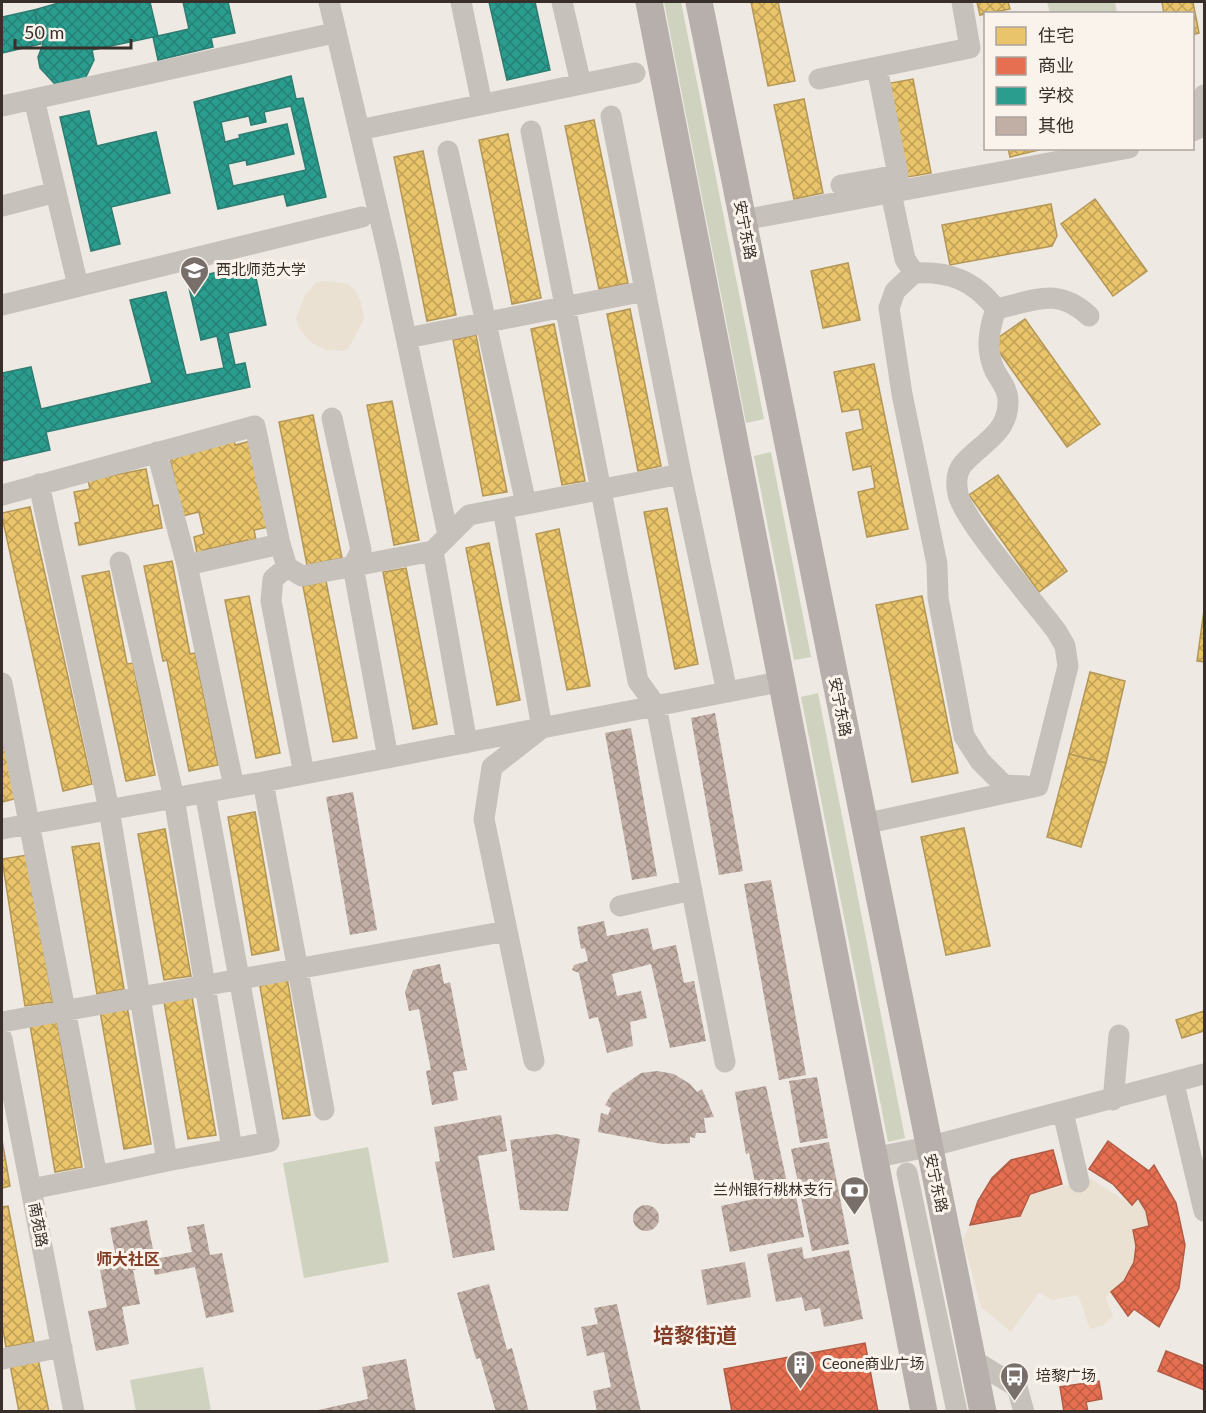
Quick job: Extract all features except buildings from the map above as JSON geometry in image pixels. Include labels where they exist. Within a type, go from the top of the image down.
[{"type":"main road","points":[[650,2],[784,681],[872,1158],[924,1412]]},
{"type":"main road","name":"安宁东路","points":[[699,2],[928,1147],[961,1265],[973,1360],[983,1412]]},
{"type":"street","points":[[328,2],[407,338],[448,536]]},
{"type":"street","points":[[461,2],[482,104]]},
{"type":"street","points":[[562,2],[581,84]]},
{"type":"street","points":[[819,80],[970,48],[962,2]]},
{"type":"street","points":[[2,106],[334,33]]},
{"type":"street","points":[[841,185],[898,175],[877,67]]},
{"type":"street","points":[[359,130],[635,73]]},
{"type":"street","points":[[1194,130],[1199,128],[1204,95]]},
{"type":"street","points":[[34,99],[78,286]]},
{"type":"street","points":[[610,116],[727,692]]},
{"type":"street","points":[[531,131],[638,681],[656,706],[725,1062]]},
{"type":"street","points":[[743,220],[1118,150]]},
{"type":"street","points":[[448,151],[526,504]]},
{"type":"street","points":[[2,206],[56,192]]},
{"type":"street","points":[[891,193],[905,259],[914,273]]},
{"type":"street","points":[[2,305],[363,217]]},
{"type":"street","points":[[996,309],[982,291],[958,278],[933,272],[914,273],[895,291],[889,308],[902,394],[937,564],[938,598],[964,736],[980,761],[1004,785],[1038,786]]},
{"type":"street","points":[[407,338],[645,291]]},
{"type":"street","points":[[996,309],[1057,296],[1077,304],[1089,316]]},
{"type":"street","points":[[996,309],[991,324],[988,350],[994,369],[1006,387],[1008,404],[1003,427],[963,464],[957,474],[958,496],[970,518],[1057,632],[1065,646],[1068,666],[1038,786]]},
{"type":"street","points":[[332,417],[361,550],[353,566],[388,758]]},
{"type":"street","points":[[2,495],[255,426],[287,567],[302,576],[433,551],[469,515],[681,474]]},
{"type":"street","points":[[157,452],[187,565],[234,787]]},
{"type":"street","points":[[39,484],[109,809],[167,1161]]},
{"type":"street","points":[[503,509],[542,728]]},
{"type":"street","points":[[187,565],[280,544]]},
{"type":"street","points":[[433,551],[467,743]]},
{"type":"street","points":[[120,562],[174,798],[232,1149]]},
{"type":"street","points":[[287,567],[273,579],[271,601],[304,774]]},
{"type":"street","points":[[2,829],[263,782],[784,681]]},
{"type":"street","points":[[2,682],[97,1176]]},
{"type":"street","points":[[534,1062],[484,819],[492,767],[542,728]]},
{"type":"street","points":[[263,782],[324,1110]]},
{"type":"street","points":[[864,824],[1038,786]]},
{"type":"street","points":[[31,1189],[269,1142],[205,792]]},
{"type":"street","points":[[620,906],[692,890]]},
{"type":"street","points":[[2,1022],[507,931]]},
{"type":"street","points":[[1113,1100],[1119,1035]]},
{"type":"street","name":"南苑路","points":[[2,1040],[74,1412]]},
{"type":"street","points":[[872,1158],[928,1147],[1174,1084],[1204,1074]]},
{"type":"street","points":[[1174,1084],[1200,1171],[1204,1211]]},
{"type":"street","points":[[1063,1112],[1079,1182]]},
{"type":"street","points":[[907,1173],[928,1147]]},
{"type":"street","points":[[872,1158],[907,1173]]},
{"type":"street","points":[[907,1173],[954,1408]]},
{"type":"street","points":[[2,1359],[62,1347]]},
{"type":"street","points":[[973,1360],[1017,1388],[1024,1412]]},
{"type":"green space","points":[[664,2],[681,2],[764,419],[746,423]]},
{"type":"green space","points":[[1047,2],[1115,2],[1117,12],[1050,12]]},
{"type":"green space","points":[[771,452],[811,657],[794,660],[754,456]]},
{"type":"green space","points":[[818,693],[905,1138],[888,1142],[801,697]]},
{"type":"green space","points":[[368,1147],[389,1262],[304,1278],[283,1163]]},
{"type":"green space","points":[[203,1367],[211,1411],[136,1411],[130,1380]]},
{"type":"shaded area","points":[[329,281],[348,284],[355,290],[361,302],[364,319],[348,349],[343,351],[326,350],[312,343],[300,330],[296,318],[305,295],[316,282]]},
{"type":"shaded area","name":"培黎广场","points":[[1091,1179],[1132,1205],[1138,1198],[1146,1211],[1149,1226],[1133,1230],[1136,1246],[1134,1262],[1124,1281],[1106,1297],[1113,1317],[1102,1326],[1090,1329],[1078,1295],[1052,1300],[1039,1292],[1011,1332],[981,1307],[963,1240],[970,1225],[1020,1216],[1030,1194]]},
{"type":"place","name":"西北师范大学","points":[[195,296]]},
{"type":"place","name":"兰州银行桃林支行","points":[[854,1216]]},
{"type":"place","name":"Ceone商业广场","points":[[801,1390]]},
{"type":"place","name":"培黎广场","points":[[1015,1402]]},
{"type":"district","name":"师大社区","points":[[128,1259]]},
{"type":"district","name":"培黎街道","points":[[695,1336]]}]
